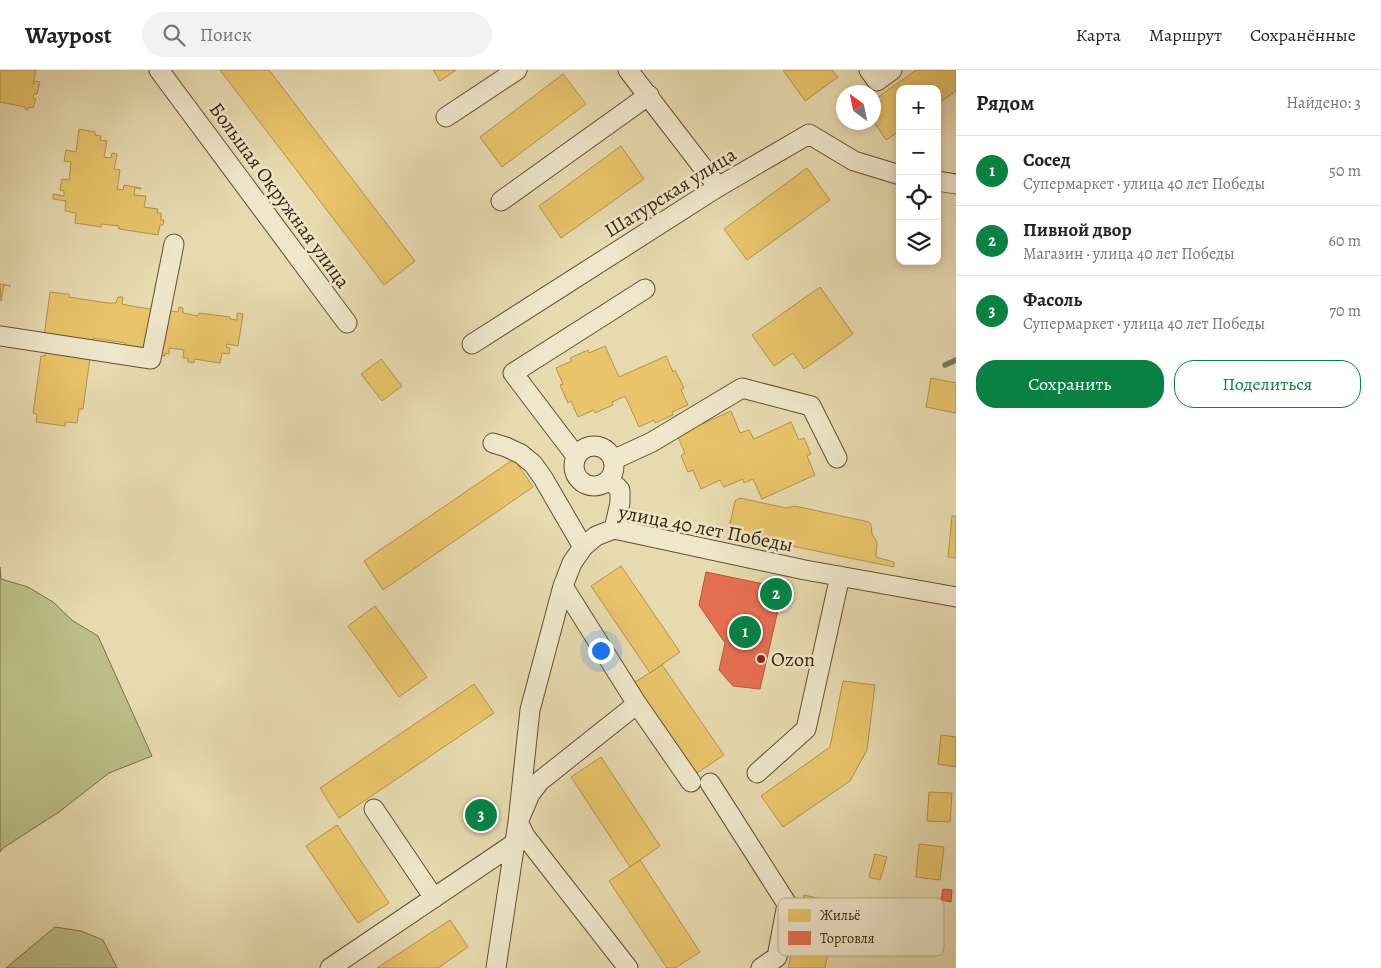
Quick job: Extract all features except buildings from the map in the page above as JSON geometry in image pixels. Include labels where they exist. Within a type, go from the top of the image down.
[{"type":"street","name":"Большая Окружная улица","points":[[159,70],[347,323]]},
{"type":"street","points":[[446,117],[517,70]]},
{"type":"street","points":[[869,70],[877,81],[892,70]]},
{"type":"street","points":[[631,71],[718,187]]},
{"type":"street","points":[[501,201],[649,95]]},
{"type":"street","name":"Шатурская улица","points":[[472,344],[718,187],[809,134],[854,160],[896,174]]},
{"type":"street","points":[[941,182],[956,184]]},
{"type":"street","points":[[0,336],[151,359],[174,244]]},
{"type":"street","points":[[576,456],[513,373],[645,289]]},
{"type":"street","points":[[613,460],[652,442],[742,388],[811,406],[837,458]]},
{"type":"street","points":[[493,443],[521,454],[533,464],[583,547]]},
{"type":"street","points":[[592,446],[605,449],[610,454],[614,467],[609,479],[604,484],[598,486],[579,481],[573,469],[576,456],[586,447],[592,446]]},
{"type":"street","points":[[609,479],[620,490],[620,504],[614,529]]},
{"type":"street","name":"улица 40 лет Победы","points":[[496,968],[518,822],[530,710],[563,586],[572,563],[583,547],[596,536],[614,529],[805,570],[956,597]]},
{"type":"street","points":[[756,773],[806,729],[840,576]]},
{"type":"street","points":[[563,586],[637,704],[691,782]]},
{"type":"street","points":[[628,968],[525,836],[518,822],[530,794],[540,781],[637,704]]},
{"type":"street","points":[[710,783],[783,898]]},
{"type":"street","points":[[374,809],[434,898]]},
{"type":"street","points":[[330,968],[515,843]]},
{"type":"street","points":[[760,968],[777,958],[778,953]]},
{"type":"green space","points":[[0,567],[1,579],[28,587],[53,602],[73,621],[98,636],[152,756],[109,773],[59,812],[3,848],[0,852]]},
{"type":"green space","points":[[55,927],[81,931],[103,940],[117,968],[6,968]]},
{"type":"waterway","points":[[945,365],[956,360]]},
{"type":"place","name":"Пивной двор","points":[[776,594]]},
{"type":"place","name":"Сосед","points":[[745,632]]},
{"type":"place","name":"Ozon","points":[[761,659]]},
{"type":"place","name":"Фасоль","points":[[481,815]]}]
